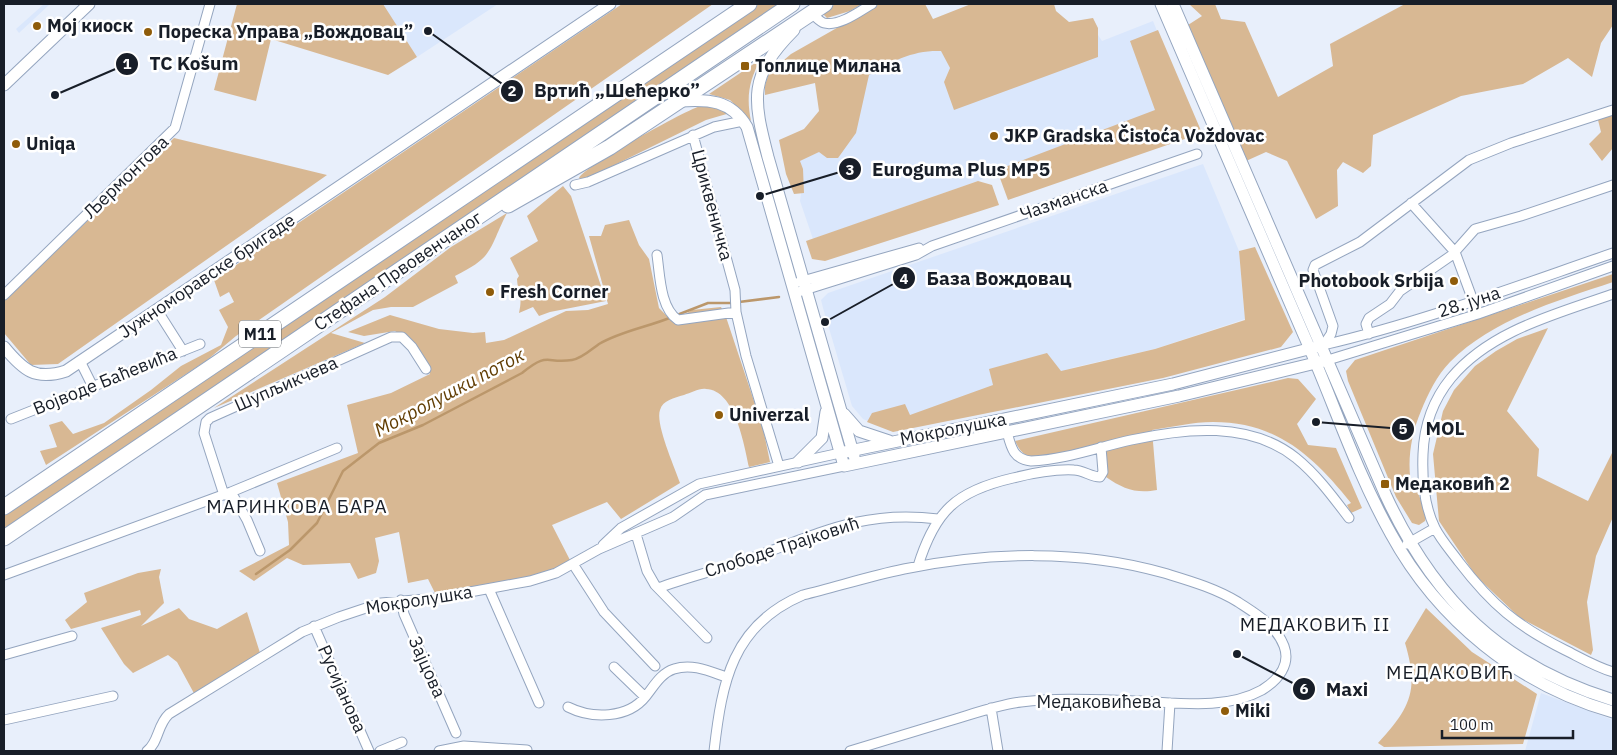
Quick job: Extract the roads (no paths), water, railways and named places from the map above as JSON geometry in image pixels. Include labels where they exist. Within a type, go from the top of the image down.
[{"type":"highway","points":[[716,25],[736,4]]},
{"type":"highway","name":"Стефана Првовенчаног","points":[[4,507],[749,4]]},
{"type":"highway","name":"Стефана Првовенчаног","points":[[4,538],[792,4]]},
{"type":"highway","points":[[478,217],[517,201],[610,147],[825,4]]},
{"type":"main road","points":[[4,85],[89,4]]},
{"type":"main road","name":"Јужноморавске бригаде","points":[[4,347],[17,363],[28,371],[42,376],[66,371],[610,4]]},
{"type":"main road","points":[[1162,4],[1271,248],[1323,346],[1386,496],[1412,569],[1437,601],[1487,648],[1544,685],[1613,712]]},
{"type":"main road","points":[[1174,4],[1315,363],[1356,461],[1404,545],[1473,622],[1495,641],[1549,675],[1580,690],[1613,700]]},
{"type":"main road","points":[[811,14],[778,47],[761,73],[758,82],[756,108],[763,159],[794,288],[844,466]]},
{"type":"main road","points":[[680,101],[718,102],[729,106],[743,121],[763,159],[805,285],[855,463]]},
{"type":"main road","name":"Мокролушка","points":[[840,453],[1137,392],[1323,346]]},
{"type":"main road","name":"Мокролушка","points":[[844,466],[1179,396],[1328,360]]},
{"type":"main road","points":[[798,462],[822,438],[827,408]]},
{"type":"main road","points":[[841,411],[859,431],[890,442]]},
{"type":"street","name":"Љермонтова","points":[[4,295],[175,128],[210,4]]},
{"type":"street","points":[[811,14],[824,23],[831,23],[851,16],[872,4]]},
{"type":"street","points":[[1323,346],[1331,334],[1332,326],[1313,270],[1315,265],[1360,242],[1468,160],[1510,143],[1613,110]]},
{"type":"street","points":[[693,135],[728,123],[743,121]]},
{"type":"street","name":"Цриквеничка","points":[[575,184],[588,182],[693,135],[735,290],[736,312],[746,356],[779,466]]},
{"type":"street","name":"Чазманска","points":[[794,288],[916,255],[932,246],[1197,154]]},
{"type":"street","points":[[1368,334],[1366,324],[1369,318],[1390,304],[1400,291],[1455,252],[1475,229],[1521,216],[1613,185]]},
{"type":"street","points":[[1411,202],[1455,252],[1478,314]]},
{"type":"street","name":"28. јуна","points":[[1323,346],[1474,301],[1613,252]]},
{"type":"street","points":[[657,255],[666,303],[671,314],[678,320],[736,312]]},
{"type":"street","name":"28. јуна","points":[[1328,360],[1478,314],[1613,266]]},
{"type":"street","points":[[1613,294],[1506,335],[1475,356],[1448,383],[1435,400],[1424,440],[1424,489],[1435,528],[1468,574],[1507,615],[1544,639],[1596,666],[1613,672]]},
{"type":"street","points":[[157,310],[183,350]]},
{"type":"street","name":"Шупљикчева","points":[[260,551],[247,520],[228,494],[204,433],[206,422],[210,418],[391,337],[402,338],[412,347],[426,369]]},
{"type":"street","name":"Војводе Баћевића","points":[[11,419],[92,385],[200,344]]},
{"type":"street","points":[[80,361],[92,385]]},
{"type":"street","name":"Мокролушка","points":[[1007,432],[1014,452],[1020,459],[1028,461],[1131,440],[1191,432],[1224,430],[1254,437],[1286,451],[1296,459],[1329,492],[1349,518]]},
{"type":"street","points":[[918,566],[926,541],[938,519],[957,498],[997,481],[1027,474],[1073,470],[1100,477],[1103,472],[1101,447]]},
{"type":"street","points":[[4,575],[228,494],[337,448]]},
{"type":"street","name":"Мокролушка","points":[[599,549],[621,528],[688,488],[707,481],[840,453]]},
{"type":"street","name":"Мокролушка","points":[[146,751],[156,740],[160,724],[169,714],[261,656],[314,626],[381,603],[437,598],[530,581],[573,564],[599,549],[673,517],[705,495],[844,466]]},
{"type":"street","name":"Слободе Трајковић","points":[[658,588],[758,556],[851,522],[892,516],[938,519]]},
{"type":"street","points":[[1404,545],[1435,528]]},
{"type":"street","points":[[636,534],[647,571],[658,588],[707,638]]},
{"type":"street","name":"Медаковићева","points":[[714,751],[726,677],[739,650],[752,632],[772,611],[803,595],[918,566],[969,559],[1025,555],[1065,556],[1145,567],[1203,585],[1228,597],[1265,620],[1280,637],[1287,660],[1275,680],[1263,689],[1235,701],[1170,703],[1061,699],[1021,702],[990,708],[850,751]]},
{"type":"street","points":[[573,564],[604,612],[655,666]]},
{"type":"street","points":[[489,589],[539,703]]},
{"type":"street","name":"Зајцова","points":[[401,600],[404,614],[456,733]]},
{"type":"street","name":"Русијанова","points":[[314,626],[369,751]]},
{"type":"street","points":[[4,655],[72,636]]},
{"type":"street","points":[[614,667],[645,697]]},
{"type":"street","points":[[568,707],[589,714],[609,714],[629,709],[645,697],[658,680],[675,668],[695,667],[726,677]]},
{"type":"street","points":[[4,720],[113,696]]},
{"type":"street","points":[[1167,751],[1170,703]]},
{"type":"street","points":[[990,708],[998,751]]},
{"type":"street","points":[[380,751],[402,742]]},
{"type":"street","points":[[439,751],[464,746],[527,750]]},
{"type":"waterway","name":"Мокролушки поток","points":[[739,302],[779,297]]},
{"type":"waterway","name":"Мокролушки поток","points":[[677,315],[708,303],[731,303]]},
{"type":"waterway","name":"Мокролушки поток","points":[[256,574],[290,550],[317,523],[343,471],[379,443],[423,425],[522,373],[537,362],[543,360],[563,361],[575,359],[583,356],[599,344],[625,332],[672,317]]},
{"type":"place","name":"Мој киоск","points":[[37,26]]},
{"type":"place","name":"Вртић „Шећерко”","points":[[428,31]]},
{"type":"place","name":"Пореска Управа „Вождовац”","points":[[148,32]]},
{"type":"place","name":"Топлице Милана","points":[[745,66]]},
{"type":"place","name":"TC Košum","points":[[55,95]]},
{"type":"place","name":"JKP Gradska Čistoća Voždovac","points":[[994,136]]},
{"type":"place","name":"Uniqa","points":[[16,144]]},
{"type":"place","name":"Euroguma Plus MP5","points":[[760,196]]},
{"type":"place","name":"Photobook Srbija","points":[[1454,281]]},
{"type":"place","name":"Fresh Corner","points":[[490,292]]},
{"type":"place","name":"База Вождовац","points":[[825,322]]},
{"type":"place","name":"Univerzal","points":[[719,415]]},
{"type":"place","name":"MOL","points":[[1316,422]]},
{"type":"place","name":"Медаковић 2","points":[[1385,484]]},
{"type":"place","name":"Maxi","points":[[1237,654]]},
{"type":"place","name":"Miki","points":[[1225,711]]},
{"type":"district","name":"МАРИНКОВА БАРА","points":[[297,506]]},
{"type":"district","name":"МЕДАКОВИЋ II","points":[[1315,624]]},
{"type":"district","name":"МЕДАКОВИЋ","points":[[1450,672]]}]
